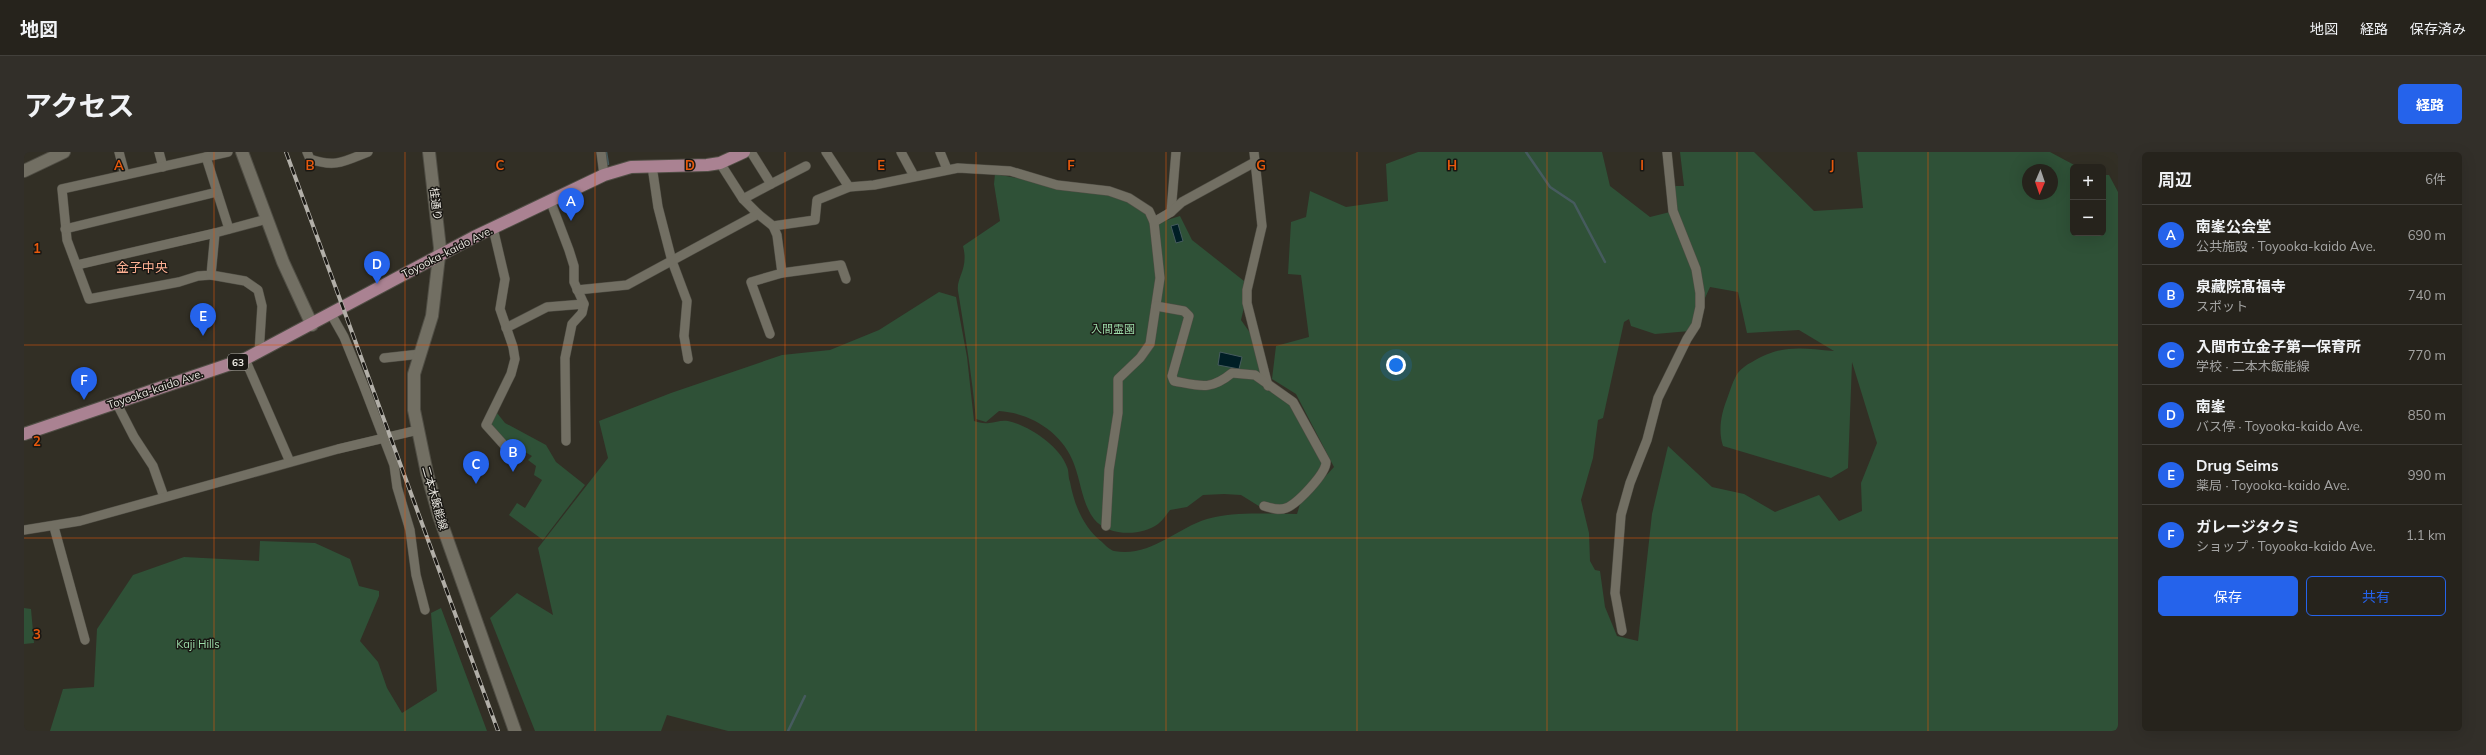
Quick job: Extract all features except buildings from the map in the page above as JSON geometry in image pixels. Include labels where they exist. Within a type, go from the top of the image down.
[{"type":"main road","points":[[24,171],[64,152]]},
{"type":"main road","points":[[242,152],[296,294],[312,325]]},
{"type":"main road","name":"桂通り","points":[[429,152],[440,240],[438,257]]},
{"type":"main road","name":"Toyooka-kaido Ave.","points":[[24,434],[259,353],[493,228],[604,175],[631,168],[652,166],[695,166],[720,163],[744,152]]},
{"type":"main road","name":"二本木飯能線","points":[[438,257],[432,316],[412,386],[418,430],[439,516],[515,731]]},
{"type":"street","points":[[119,152],[125,175]]},
{"type":"street","points":[[159,152],[163,167]]},
{"type":"street","points":[[228,152],[62,189],[66,229],[77,265],[90,299],[179,282],[198,276],[211,275],[244,281],[258,290],[262,306],[259,353]]},
{"type":"street","points":[[307,152],[310,159],[324,164],[334,164],[352,160],[368,152]]},
{"type":"street","points":[[601,152],[604,175]]},
{"type":"street","points":[[751,152],[771,184]]},
{"type":"street","points":[[826,152],[849,187]]},
{"type":"street","points":[[900,152],[914,176]]},
{"type":"street","points":[[940,152],[947,169]]},
{"type":"street","points":[[1171,212],[1176,152]]},
{"type":"street","points":[[1254,152],[1262,226],[1246,290],[1247,303],[1268,386]]},
{"type":"street","points":[[1622,631],[1615,593],[1621,514],[1630,483],[1647,440],[1658,398],[1687,339],[1696,325],[1700,307],[1700,293],[1696,269],[1673,211],[1667,152]]},
{"type":"street","points":[[206,157],[229,229]]},
{"type":"street","points":[[1154,222],[1171,212],[1182,202],[1255,162]]},
{"type":"street","points":[[720,163],[743,199],[773,226],[777,235],[782,273]]},
{"type":"street","points":[[652,166],[658,207],[672,261],[687,301],[684,336],[688,359]]},
{"type":"street","points":[[743,199],[806,166]]},
{"type":"street","points":[[773,226],[815,220],[817,200],[849,187],[874,185],[947,169],[1010,171],[1057,185],[1121,194],[1143,206],[1154,222],[1160,278],[1150,344],[1140,358],[1118,379],[1118,413],[1109,470],[1106,526]]},
{"type":"street","points":[[66,229],[217,192]]},
{"type":"street","points":[[550,200],[574,266],[574,282],[584,304],[582,313],[572,324],[565,358],[566,441]]},
{"type":"street","points":[[577,290],[627,285],[758,214]]},
{"type":"street","points":[[77,265],[215,233],[267,219]]},
{"type":"street","points":[[493,228],[505,279],[500,309],[513,347],[515,359],[511,374],[486,425],[504,445]]},
{"type":"street","points":[[211,275],[215,233]]},
{"type":"street","points":[[770,334],[751,282],[782,273],[841,264],[846,279]]},
{"type":"street","points":[[506,328],[547,307],[584,304]]},
{"type":"street","points":[[1156,306],[1184,311],[1189,316],[1172,376],[1174,381],[1208,387],[1222,382],[1232,373],[1255,375],[1268,386],[1293,402],[1326,465],[1325,470],[1317,481],[1291,505],[1278,510],[1264,506]]},
{"type":"street","points":[[332,314],[344,337],[394,465],[397,487],[410,530],[416,574],[425,610]]},
{"type":"street","points":[[384,358],[420,354]]},
{"type":"street","points":[[245,359],[290,462]]},
{"type":"street","points":[[116,402],[134,437],[153,466],[164,497]]},
{"type":"street","points":[[24,530],[54,527],[383,437],[418,430]]},
{"type":"street","points":[[54,527],[85,640]]},
{"type":"green space","points":[[1418,152],[1602,152],[1610,186],[1650,217],[1670,212],[1667,186],[1684,186],[1680,152],[1754,152],[1814,211],[1863,208],[1857,152],[2050,152],[2072,164],[2070,164],[2070,236],[2106,236],[2106,175],[2109,175],[2118,192],[2118,731],[728,731],[667,715],[661,731],[535,731],[490,618],[517,593],[553,615],[538,548],[608,458],[599,421],[671,393],[782,355],[830,350],[879,330],[939,292],[956,297],[967,357],[974,421],[985,423],[1009,421],[1028,429],[1052,446],[1058,452],[1067,467],[1074,499],[1080,515],[1095,536],[1111,550],[1127,552],[1150,547],[1184,529],[1218,516],[1297,514],[1300,504],[1334,467],[1296,394],[1272,379],[1276,346],[1309,337],[1301,275],[1288,274],[1291,222],[1306,217],[1310,191],[1346,207],[1388,201],[1386,164]],"holes":[[[1710,287],[1738,292],[1747,333],[1799,330],[1834,351],[1801,348],[1782,350],[1763,356],[1743,368],[1737,374],[1723,411],[1720,428],[1723,446],[1831,478],[1848,468],[1852,362],[1877,443],[1861,483],[1862,511],[1839,521],[1819,495],[1775,512],[1744,494],[1712,487],[1668,446],[1652,514],[1638,641],[1617,636],[1605,607],[1600,571],[1595,570],[1590,561],[1589,533],[1581,500],[1593,458],[1598,420],[1603,418],[1624,322],[1629,319],[1631,326],[1655,334],[1690,331]]]},
{"type":"green space","name":"入間霊園","points":[[995,174],[1116,196],[1164,221],[1180,216],[1192,240],[1244,281],[1242,298],[1245,303],[1241,320],[1253,337],[1264,379],[1295,400],[1329,462],[1293,510],[1288,512],[1262,508],[1241,495],[1203,495],[1187,507],[1170,510],[1158,524],[1143,531],[1124,533],[1107,529],[1100,525],[1090,513],[1069,453],[1054,434],[1034,420],[1011,413],[999,411],[986,422],[976,419],[958,286],[964,267],[963,246],[1000,221],[994,184]]},
{"type":"green space","points":[[497,413],[505,423],[546,445],[556,462],[585,485],[543,540],[509,515],[517,503],[525,508],[542,480],[534,475],[536,466],[528,460],[532,456],[499,437],[489,423]]},
{"type":"green space","name":"Kaji Hills","points":[[260,541],[315,543],[350,559],[359,586],[379,591],[379,596],[360,641],[378,662],[387,688],[402,713],[437,691],[431,613],[441,608],[487,731],[50,731],[63,689],[94,687],[97,629],[133,575],[184,557],[259,561]]},
{"type":"green space","points":[[24,608],[31,609],[34,643],[24,644]]},
{"type":"water","points":[[1178,224],[1183,241],[1176,243],[1171,226]]},
{"type":"water","points":[[1220,352],[1242,357],[1239,369],[1218,365]]},
{"type":"waterway","points":[[606,152],[608,164]]},
{"type":"waterway","points":[[1526,152],[1550,187],[1574,203],[1605,262]]},
{"type":"waterway","points":[[788,731],[805,696]]},
{"type":"railway","points":[[286,152],[498,731]]},
{"type":"place","name":"南峯公会堂","points":[[571,221]]},
{"type":"place","name":"南峯","points":[[377,284]]},
{"type":"place","name":"Drug Seims","points":[[203,336]]},
{"type":"place","name":"ガレージタクミ","points":[[84,400]]},
{"type":"place","name":"泉藏院髙福寺","points":[[513,472]]},
{"type":"place","name":"入間市立金子第一保育所","points":[[476,484]]},
{"type":"district","name":"金子中央","points":[[142,267]]}]
